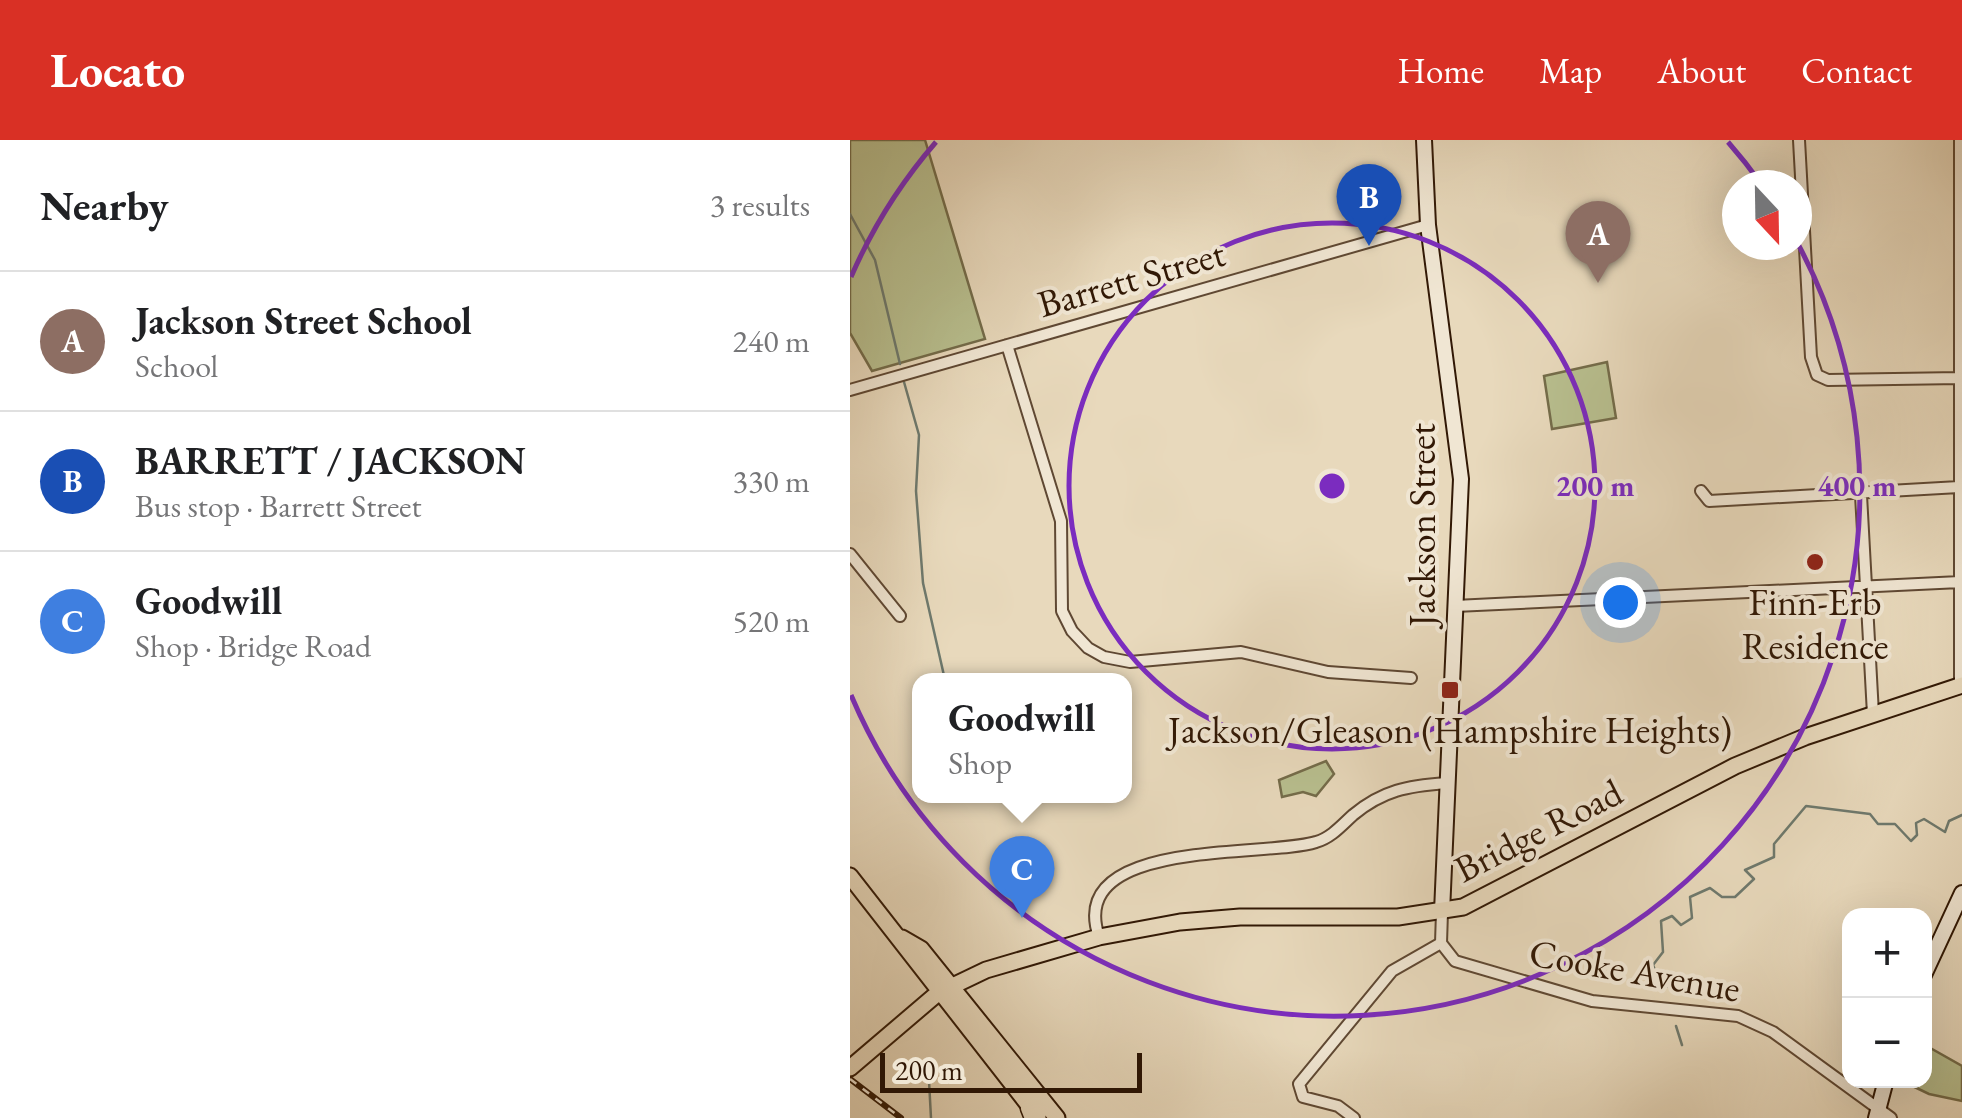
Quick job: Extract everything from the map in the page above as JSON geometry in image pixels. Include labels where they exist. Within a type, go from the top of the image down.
[{"type":"main road","name":"Bridge Road","points":[[944,990],[1099,937],[1240,916],[1398,918],[1442,912],[1505,888],[1735,766],[1961,686]]},
{"type":"main road","points":[[850,876],[902,938],[921,948],[944,990],[1034,1115]]},
{"type":"main road","points":[[850,1068],[944,990]]},
{"type":"main road","points":[[944,990],[1057,1118]]},
{"type":"street","name":"Jackson Street","points":[[1424,140],[1428,226],[1460,459],[1442,912]]},
{"type":"street","points":[[1799,140],[1811,357],[1817,374],[1828,380],[1960,378]]},
{"type":"street","points":[[1960,140],[1961,686]]},
{"type":"street","name":"Barrett Street","points":[[850,390],[1428,226]]},
{"type":"street","points":[[1007,345],[1061,521],[1062,611],[1072,631],[1088,648],[1104,658],[1130,662],[1241,652],[1314,670],[1411,678]]},
{"type":"street","points":[[1701,491],[1709,501],[1959,487]]},
{"type":"street","points":[[1860,495],[1873,714]]},
{"type":"street","points":[[850,554],[900,616]]},
{"type":"street","points":[[1455,606],[1960,582]]},
{"type":"street","points":[[1099,937],[1097,906],[1110,884],[1124,874],[1172,858],[1314,843],[1389,791],[1446,783]]},
{"type":"street","points":[[1932,958],[1962,893]]},
{"type":"street","points":[[1354,1118],[1338,1106],[1302,1097],[1299,1084],[1392,970],[1441,943],[1442,912]]},
{"type":"street","name":"Cooke Avenue","points":[[1441,943],[1449,956],[1463,964],[1562,994],[1738,1016],[1774,1032],[1877,1113],[1892,1118]]},
{"type":"street","points":[[1877,1113],[1884,1088]]},
{"type":"green space","points":[[850,140],[925,140],[985,339],[872,371],[850,333]]},
{"type":"green space","points":[[1607,362],[1616,418],[1552,429],[1544,376]]},
{"type":"green space","points":[[1326,761],[1334,774],[1316,796],[1303,792],[1282,797],[1279,780]]},
{"type":"green space","points":[[1932,1049],[1962,1066],[1962,1101],[1917,1088],[1932,1088]]},
{"type":"waterway","points":[[850,214],[875,260],[900,364]]},
{"type":"waterway","points":[[904,382],[919,435],[916,491],[923,583],[943,673]]},
{"type":"waterway","points":[[1675,991],[1659,981],[1653,965],[1663,952],[1661,921],[1672,916],[1681,925],[1692,918],[1690,897],[1710,888],[1722,897],[1735,897],[1754,879],[1745,870],[1774,857],[1774,844],[1806,806],[1870,814],[1878,824],[1895,824],[1911,841],[1917,835],[1916,823],[1924,819],[1945,832],[1949,821],[1962,815]]},
{"type":"waterway","points":[[1676,1026],[1682,1045]]},
{"type":"waterway","points":[[928,1062],[931,1118]]},
{"type":"railway","points":[[850,1079],[901,1118]]},
{"type":"place","name":"BARRETT / JACKSON","points":[[1369,246]]},
{"type":"place","name":"Jackson Street School","points":[[1598,283]]},
{"type":"place","name":"Finn-Erb Residence","points":[[1815,562]]},
{"type":"place","name":"Jackson/Gleason (Hampshire Heights)","points":[[1450,690]]},
{"type":"place","name":"Goodwill","points":[[1022,918]]}]
